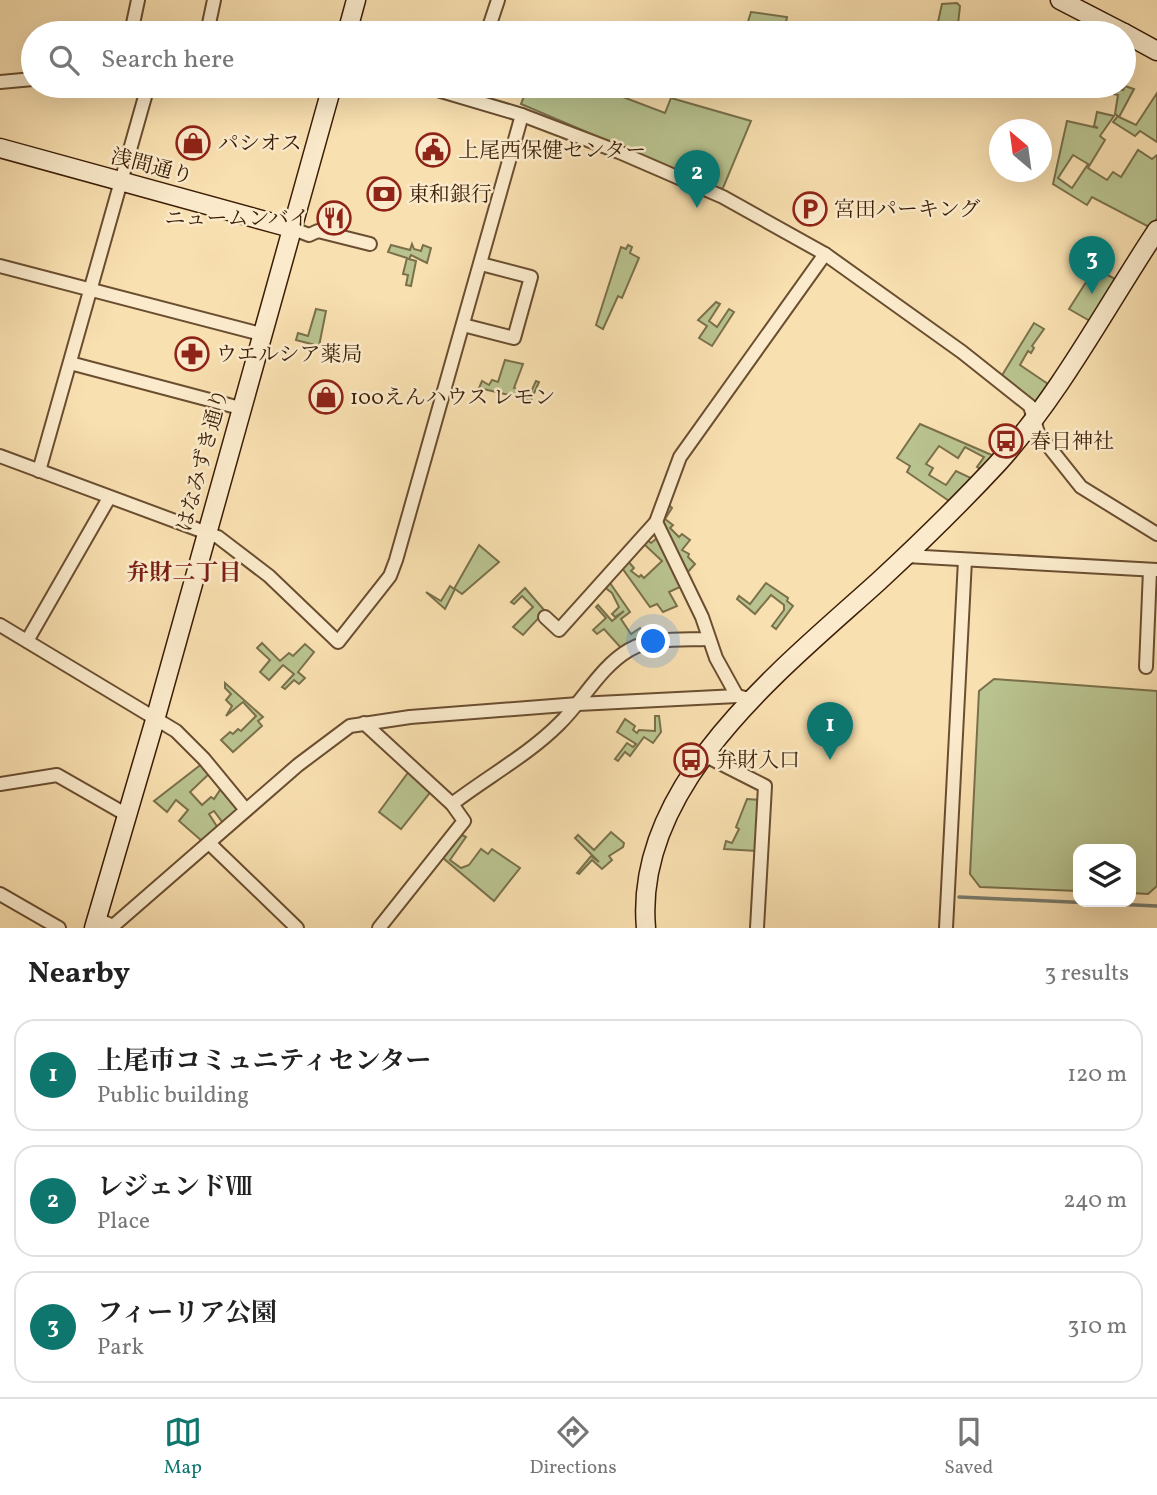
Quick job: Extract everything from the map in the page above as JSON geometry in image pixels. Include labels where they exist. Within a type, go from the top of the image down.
[{"type":"street","points":[[134,21],[138,0]]},
{"type":"street","points":[[210,21],[214,0]]},
{"type":"street","points":[[350,21],[356,0]]},
{"type":"street","points":[[491,21],[498,0]]},
{"type":"street","points":[[1060,0],[1101,21]]},
{"type":"street","points":[[1136,40],[1157,51]]},
{"type":"street","points":[[0,82],[21,80]]},
{"type":"street","points":[[39,471],[145,98]]},
{"type":"street","name":"はなみずき通り","points":[[95,924],[155,720],[329,98]]},
{"type":"street","points":[[482,98],[723,197],[825,254],[962,352],[1030,406],[1038,433],[1081,487],[1157,534]]},
{"type":"street","points":[[0,456],[233,545],[338,642],[390,576],[522,115]]},
{"type":"street","name":"浅間通り","points":[[0,148],[291,229]]},
{"type":"street","points":[[291,229],[309,235],[318,231],[370,244]]},
{"type":"street","points":[[646,928],[645,884],[652,851],[669,814],[743,697],[906,556],[991,470],[1034,420],[1157,230]]},
{"type":"street","points":[[545,617],[559,630],[656,522],[680,457],[825,254]]},
{"type":"street","points":[[463,325],[514,338],[531,277],[481,264]]},
{"type":"street","points":[[0,266],[261,334]]},
{"type":"street","points":[[70,363],[240,408]]},
{"type":"street","points":[[27,641],[109,498]]},
{"type":"street","points":[[656,522],[702,617],[707,639],[743,697]]},
{"type":"street","points":[[906,556],[1154,570],[1146,667]]},
{"type":"street","points":[[946,928],[965,561]]},
{"type":"street","points":[[0,625],[176,732],[204,759],[246,810]]},
{"type":"street","points":[[452,804],[540,741],[578,704],[610,665],[629,650],[649,642],[707,639]]},
{"type":"street","points":[[95,924],[113,926],[324,744],[350,726],[578,704],[743,697]]},
{"type":"street","points":[[365,723],[452,804],[464,821],[379,928]]},
{"type":"street","points":[[706,756],[765,786],[758,928]]},
{"type":"street","points":[[0,784],[57,775],[127,815]]},
{"type":"street","points":[[209,843],[297,928]]},
{"type":"street","points":[[0,894],[59,928]]},
{"type":"green space","points":[[957,3],[960,6],[958,21],[938,21],[942,4]]},
{"type":"green space","points":[[751,12],[787,17],[786,21],[748,21]]},
{"type":"green space","points":[[1157,93],[1157,142],[1140,131],[1135,136],[1113,122],[1118,116],[1115,114],[1118,98],[1129,98],[1119,117],[1136,125]]},
{"type":"green space","points":[[523,98],[626,98],[665,113],[671,98],[751,121],[723,188],[720,189],[521,104]]},
{"type":"green space","points":[[1097,112],[1114,116],[1100,136],[1105,140],[1088,168],[1107,180],[1113,172],[1121,177],[1138,150],[1152,159],[1157,155],[1157,218],[1151,228],[1092,197],[1087,205],[1053,184],[1067,121],[1098,128],[1094,126]],"holes":[[[1073,155],[1088,164],[1072,188],[1058,178]]]},
{"type":"green space","points":[[412,244],[414,249],[421,251],[423,245],[431,248],[427,263],[411,255],[409,259],[416,261],[411,286],[406,285],[408,275],[403,274],[407,258],[388,252],[391,245],[410,250]]},
{"type":"green space","points":[[628,245],[632,247],[630,253],[639,258],[622,298],[618,296],[603,329],[596,325],[621,247],[626,249]]},
{"type":"green space","points":[[1095,268],[1115,279],[1090,321],[1069,309]]},
{"type":"green space","points":[[716,302],[720,304],[709,321],[717,327],[729,309],[734,312],[712,346],[699,338],[707,326],[698,320]]},
{"type":"green space","points":[[316,309],[326,311],[319,346],[296,340],[298,333],[308,336]]},
{"type":"green space","points":[[1034,323],[1044,329],[1032,346],[1034,348],[1031,353],[1028,351],[1020,365],[1048,384],[1035,403],[1001,377]]},
{"type":"green space","points":[[505,360],[523,364],[514,388],[530,394],[536,381],[539,382],[531,400],[479,388],[482,381],[489,385],[492,380],[498,382]]},
{"type":"green space","points":[[920,424],[994,456],[982,470],[977,467],[984,457],[965,447],[958,458],[939,446],[926,464],[933,468],[929,475],[946,485],[956,471],[973,479],[952,503],[907,472],[910,466],[897,458]]},
{"type":"green space","points":[[667,503],[672,508],[665,519],[673,525],[670,528],[679,537],[682,534],[690,540],[682,550],[689,554],[688,557],[695,564],[687,573],[661,520]]},
{"type":"green space","points":[[645,538],[651,543],[657,538],[682,586],[669,592],[677,606],[663,612],[657,604],[650,607],[620,565]],"holes":[[[644,544],[662,561],[644,578],[631,571],[634,568],[627,560]]]},
{"type":"green space","points":[[479,545],[499,562],[462,594],[455,589],[445,609],[426,592],[441,601],[450,586],[454,589]]},
{"type":"green space","points":[[608,580],[630,612],[621,619],[631,634],[640,628],[647,638],[622,649],[604,629],[597,634],[593,630],[606,618],[596,607],[598,605],[612,621],[624,611],[615,617],[612,614],[619,607],[612,593],[603,586]]},
{"type":"green space","points":[[766,583],[788,598],[787,601],[793,606],[776,629],[772,626],[784,610],[784,605],[771,595],[755,614],[737,599],[739,596],[750,604]]},
{"type":"green space","points":[[525,588],[545,611],[523,635],[513,627],[533,607],[522,596],[514,604],[511,602]]},
{"type":"green space","points":[[262,643],[280,661],[289,653],[293,656],[305,644],[314,652],[298,672],[305,678],[299,684],[294,680],[285,689],[282,687],[294,674],[283,665],[269,680],[260,672],[270,660],[257,648]]},
{"type":"green space","points":[[994,679],[1157,691],[1157,886],[1148,894],[1136,893],[1136,844],[1073,844],[1073,891],[980,887],[970,874],[979,691]]},
{"type":"green space","points":[[225,683],[263,717],[258,721],[262,726],[233,752],[221,740],[230,732],[233,734],[238,729],[241,731],[256,716],[243,702],[226,716],[232,706],[226,700],[231,694],[225,688]]},
{"type":"green space","points":[[655,716],[659,716],[661,732],[653,743],[644,737],[630,756],[625,752],[618,761],[615,759],[627,743],[633,747],[636,744],[617,732],[625,719],[635,726],[633,730],[637,733],[639,730],[655,731]]},
{"type":"green space","points":[[203,763],[211,772],[190,792],[202,805],[211,797],[214,799],[222,787],[240,808],[223,823],[214,811],[209,814],[218,828],[203,842],[179,821],[188,810],[176,800],[167,812],[154,801]]},
{"type":"green space","points":[[410,770],[432,790],[401,829],[379,812]]},
{"type":"green space","points":[[747,799],[760,800],[757,851],[724,849],[726,841],[732,843],[739,829],[736,827]]},
{"type":"green space","points":[[611,832],[624,843],[623,847],[609,856],[612,860],[602,869],[592,860],[577,873],[591,856],[599,862],[575,838],[578,835],[594,850]]},
{"type":"green space","points":[[460,834],[466,837],[450,860],[461,868],[469,865],[481,849],[488,854],[492,849],[520,868],[494,901],[443,858]]},
{"type":"waterway","points":[[959,897],[1157,906]]},
{"type":"place","name":"パシオス","points":[[193,143]]},
{"type":"place","name":"上尾西保健センター","points":[[433,150]]},
{"type":"place","name":"東和銀行","points":[[384,194]]},
{"type":"place","name":"レジェンドⅧ","points":[[697,208]]},
{"type":"place","name":"宮田パーキング","points":[[810,209]]},
{"type":"place","name":"ニュームンバイ","points":[[334,218]]},
{"type":"place","name":"フィーリア公園","points":[[1092,294]]},
{"type":"place","name":"ウエルシア薬局","points":[[192,354]]},
{"type":"place","name":"100えんハウス レモン","points":[[326,397]]},
{"type":"place","name":"春日神社","points":[[1006,441]]},
{"type":"place","name":"弁財入口","points":[[691,760]]},
{"type":"place","name":"上尾市コミュニティセンター","points":[[830,760]]},
{"type":"district","name":"弁財二丁目","points":[[184,572]]}]
